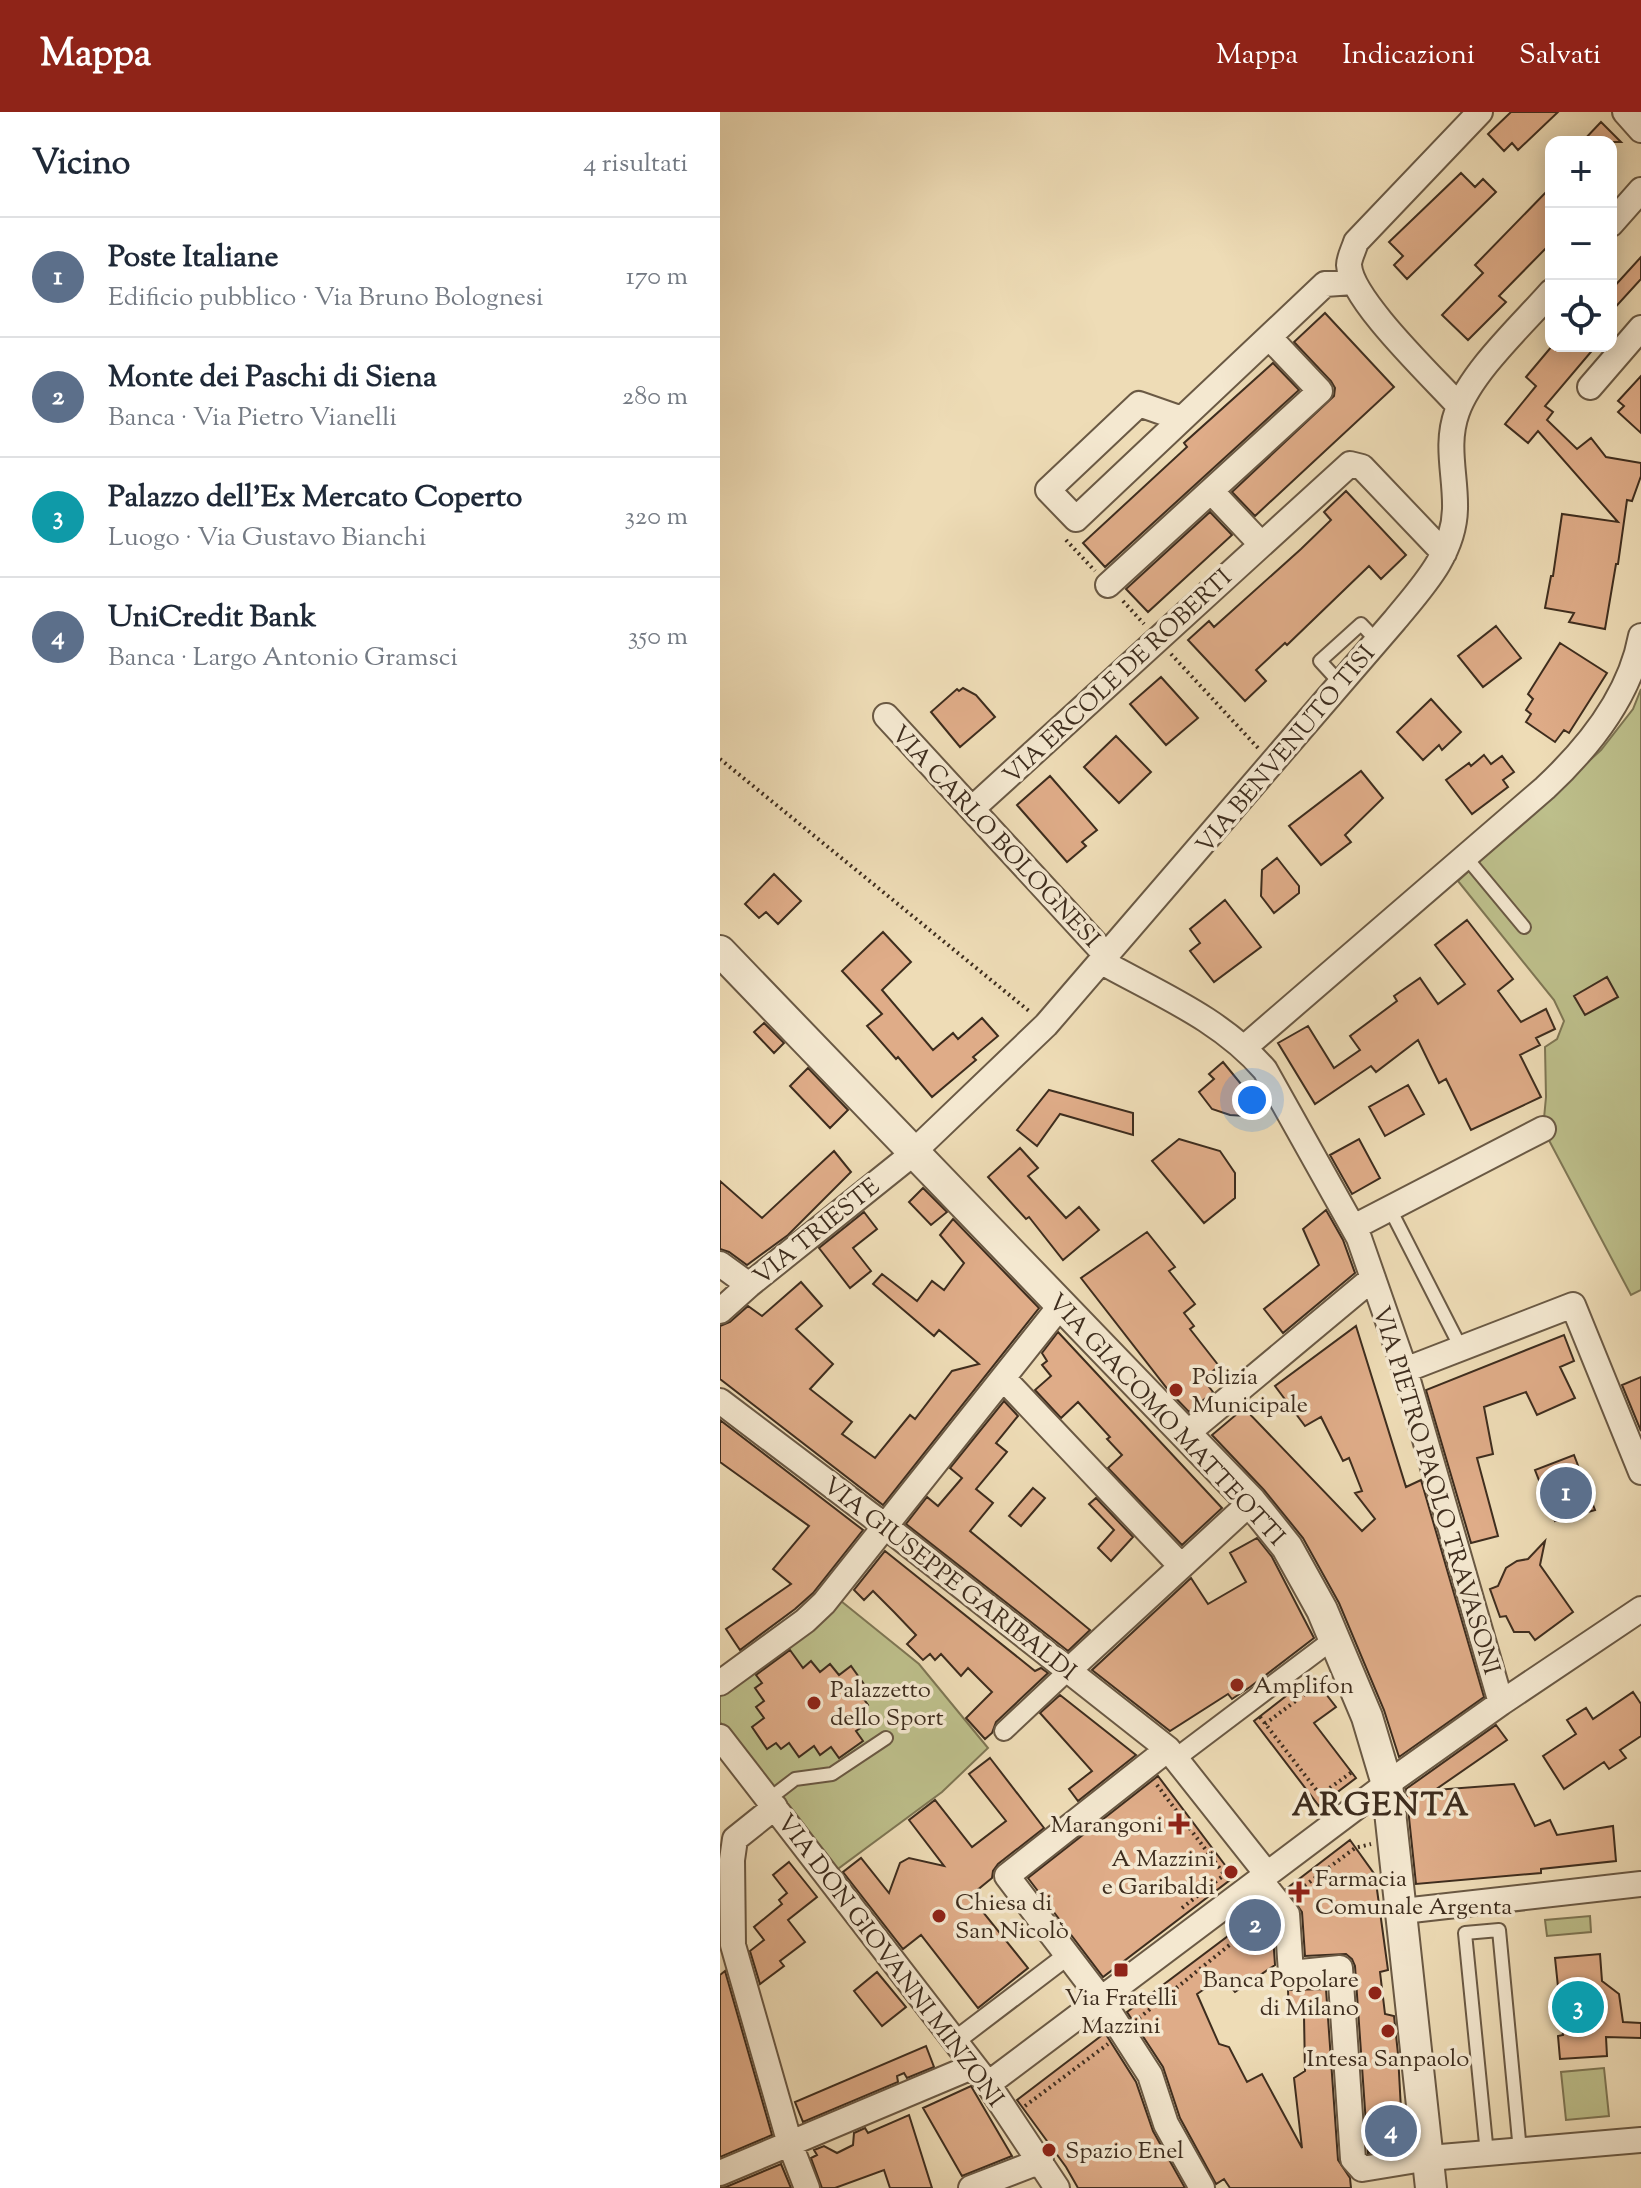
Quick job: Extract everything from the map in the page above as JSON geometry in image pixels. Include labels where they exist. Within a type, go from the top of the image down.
[{"type":"street","points":[[1459,406],[1366,303],[1353,282],[1349,263],[1356,242],[1480,112]]},
{"type":"street","points":[[1625,112],[1641,130]]},
{"type":"street","points":[[1617,217],[1641,190]]},
{"type":"street","points":[[1182,419],[1139,404],[1048,490],[1076,519],[1269,337],[1325,284],[1353,282]]},
{"type":"street","name":"VIA BENVENUTO TISI","points":[[914,1152],[1046,1025],[1426,581],[1444,553],[1453,527],[1455,509],[1450,450],[1459,406],[1473,383],[1545,299]]},
{"type":"street","points":[[1590,387],[1641,328]]},
{"type":"street","points":[[1108,585],[1320,391],[1269,337]]},
{"type":"street","name":"VIA ERCOLE DE ROBERTI","points":[[973,808],[1341,469],[1355,464],[1362,467],[1444,553]]},
{"type":"street","points":[[1211,491],[1261,544]]},
{"type":"street","points":[[1245,1047],[1575,760],[1630,677],[1641,636]]},
{"type":"street","name":"VIA CARLO BOLOGNESI","points":[[886,716],[973,808],[1104,959],[1227,1032],[1245,1047]]},
{"type":"street","name":"VIA GIACOMO MATTEOTTI","points":[[720,951],[1251,1502],[1298,1566],[1335,1638],[1367,1717],[1387,1784],[1430,2173]]},
{"type":"street","name":"VIA PIETRO PAOLO TRAVASONI","points":[[1245,1047],[1272,1082],[1354,1227],[1405,1370],[1501,1703]]},
{"type":"street","points":[[1354,1227],[1543,1129]]},
{"type":"street","name":"VIA TRIESTE","points":[[720,1311],[914,1152]]},
{"type":"street","points":[[720,1264],[749,1285]]},
{"type":"street","points":[[1186,1434],[1373,1278]]},
{"type":"street","points":[[720,1683],[805,1621],[824,1603],[1061,1305]]},
{"type":"street","points":[[1405,1370],[1573,1305],[1641,1472]]},
{"type":"street","points":[[1003,1378],[1181,1566]]},
{"type":"street","name":"VIA GIUSEPPE GARIBALDI","points":[[720,1401],[885,1526],[1172,1754],[1287,1914],[1291,1973],[1340,1968],[1353,2159],[1362,2179]]},
{"type":"street","points":[[1004,1731],[1251,1502]]},
{"type":"street","points":[[720,2173],[790,2144],[981,2075],[1101,1999],[1387,1784],[1641,1609]]},
{"type":"street","points":[[1202,2188],[1166,2124],[1150,2075],[1101,1999],[1007,1876],[1144,1768],[1172,1754],[1249,1703],[1335,1638]]},
{"type":"street","name":"VIA DON GIOVANNI MINZONI","points":[[720,1737],[981,2075],[1057,2188]]},
{"type":"street","points":[[770,1800],[735,1839],[732,1860],[733,1945],[790,2144],[807,2188]]},
{"type":"street","points":[[1403,1911],[1641,1884]]},
{"type":"street","points":[[955,2041],[1068,1955]]},
{"type":"street","points":[[1362,2179],[1430,2173],[1487,2154],[1641,2140]]},
{"type":"street","points":[[971,2188],[1041,2161]]},
{"type":"lane","points":[[1465,856],[1524,927]]},
{"type":"lane","points":[[1390,1209],[1461,1348]]},
{"type":"lane","points":[[770,1800],[795,1779],[832,1774],[886,1738]]},
{"type":"lane","points":[[1487,2154],[1465,1933],[1499,1930],[1520,2151]]},
{"type":"path","points":[[720,759],[1046,1025]]},
{"type":"path","points":[[1265,1724],[1318,1684]]},
{"type":"path","points":[[1249,1703],[1339,1820]]},
{"type":"path","points":[[1144,1768],[1240,1895]]},
{"type":"path","points":[[1320,1795],[1352,1772]]},
{"type":"path","points":[[1284,1902],[1355,1848],[1394,1838]]},
{"type":"path","points":[[1011,2117],[1123,2032],[1272,1911]]},
{"type":"green space","points":[[1641,689],[1641,1290],[1631,1295],[1543,1129],[1545,1047],[1557,1039],[1564,1021],[1554,1000],[1458,881],[1601,750],[1633,709]]},
{"type":"green space","points":[[836,1597],[919,1664],[988,1748],[942,1792],[835,1871],[720,1722],[720,1693]]},
{"type":"green space","points":[[1590,1916],[1591,1932],[1547,1936],[1545,1920]]},
{"type":"green space","points":[[1604,2068],[1609,2116],[1566,2120],[1561,2072]]},
{"type":"building","points":[[1511,112],[1558,112],[1518,150],[1512,143],[1504,151],[1488,134]]},
{"type":"building","points":[[1601,122],[1615,136],[1588,136]]},
{"type":"building","points":[[1461,173],[1475,187],[1483,179],[1496,192],[1407,279],[1394,265],[1403,256],[1389,242]]},
{"type":"building","points":[[1545,193],[1545,249],[1499,296],[1506,302],[1468,340],[1442,315],[1483,273],[1475,265]]},
{"type":"building","points":[[1641,257],[1641,279],[1617,305],[1617,283]]},
{"type":"building","points":[[1325,313],[1394,387],[1255,516],[1232,492],[1334,396],[1335,388],[1331,381],[1294,342]]},
{"type":"building","points":[[1547,352],[1591,352],[1545,406],[1553,412],[1547,420],[1577,449],[1591,438],[1606,457],[1641,463],[1641,476],[1632,501],[1627,500],[1605,629],[1569,622],[1574,613],[1545,608],[1562,514],[1618,522],[1538,431],[1528,443],[1505,424],[1536,386],[1526,377]]},
{"type":"building","points":[[1273,363],[1299,390],[1105,567],[1083,543],[1187,447],[1184,443]]},
{"type":"building","points":[[1641,376],[1641,433],[1618,412],[1624,406],[1618,401]]},
{"type":"building","points":[[1346,491],[1406,555],[1381,579],[1369,566],[1287,645],[1285,643],[1256,670],[1266,681],[1245,701],[1188,640],[1209,621],[1214,627],[1301,549],[1331,520],[1324,512]]},
{"type":"building","points":[[1210,512],[1232,535],[1148,612],[1126,589]]},
{"type":"building","points":[[1496,626],[1521,658],[1483,687],[1458,656]]},
{"type":"building","points":[[1560,643],[1607,673],[1569,733],[1564,730],[1555,742],[1526,722],[1531,714],[1526,710],[1533,699],[1528,694]]},
{"type":"building","points":[[1161,677],[1198,718],[1166,745],[1130,704]]},
{"type":"building","points":[[963,688],[976,695],[995,717],[960,747],[931,712],[957,689]]},
{"type":"building","points":[[1431,699],[1461,732],[1442,750],[1439,745],[1423,760],[1397,732]]},
{"type":"building","points":[[1116,736],[1151,772],[1119,803],[1084,767]]},
{"type":"building","points":[[1484,755],[1491,764],[1502,756],[1514,772],[1503,780],[1508,787],[1472,814],[1446,780]]},
{"type":"building","points":[[1361,771],[1383,798],[1345,835],[1351,842],[1321,865],[1289,826]]},
{"type":"building","points":[[1050,776],[1097,830],[1082,842],[1086,846],[1067,862],[1017,805]]},
{"type":"building","points":[[1277,858],[1299,886],[1299,893],[1274,913],[1261,896],[1262,870]]},
{"type":"building","points":[[774,874],[801,901],[778,924],[766,912],[759,918],[745,904]]},
{"type":"building","points":[[1225,900],[1261,947],[1214,982],[1190,951],[1200,943],[1190,929]]},
{"type":"building","points":[[1467,920],[1513,979],[1498,991],[1521,1022],[1546,1009],[1555,1029],[1536,1038],[1540,1045],[1520,1055],[1541,1097],[1471,1130],[1446,1079],[1439,1083],[1418,1040],[1376,1072],[1371,1066],[1315,1104],[1278,1043],[1308,1026],[1334,1068],[1360,1050],[1350,1036],[1397,1001],[1394,996],[1420,978],[1438,1004],[1465,984],[1435,945]]},
{"type":"building","points":[[883,932],[911,962],[882,990],[933,1050],[953,1033],[958,1039],[982,1018],[998,1036],[973,1057],[976,1060],[932,1097],[867,1026],[882,1014],[842,971]]},
{"type":"building","points":[[1607,977],[1618,997],[1585,1015],[1574,996]]},
{"type":"building","points":[[764,1023],[784,1043],[774,1053],[754,1032]]},
{"type":"building","points":[[1223,1062],[1250,1095],[1245,1116],[1212,1109],[1199,1092],[1214,1079],[1209,1074]]},
{"type":"building","points":[[808,1068],[848,1110],[830,1128],[790,1086]]},
{"type":"building","points":[[1408,1085],[1424,1114],[1385,1136],[1369,1107]]},
{"type":"building","points":[[1049,1090],[1133,1113],[1133,1135],[1060,1114],[1037,1146],[1017,1130]]},
{"type":"building","points":[[1179,1139],[1220,1151],[1235,1173],[1235,1198],[1204,1223],[1152,1161]]},
{"type":"building","points":[[1359,1139],[1380,1178],[1352,1194],[1330,1155]]},
{"type":"building","points":[[1020,1148],[1038,1168],[1028,1176],[1066,1218],[1079,1207],[1099,1230],[1063,1260],[1029,1217],[1026,1219],[988,1177]]},
{"type":"building","points":[[834,1151],[851,1172],[788,1235],[747,1265],[720,1249],[720,1181],[762,1218]]},
{"type":"building","points":[[923,1188],[947,1212],[931,1225],[909,1202]]},
{"type":"building","points":[[1326,1210],[1343,1240],[1355,1273],[1283,1333],[1264,1309],[1319,1265],[1303,1229]]},
{"type":"building","points":[[864,1212],[877,1229],[853,1248],[871,1271],[850,1288],[819,1248]]},
{"type":"building","points":[[953,1219],[1039,1308],[883,1505],[720,1379],[720,1326],[730,1322],[748,1306],[762,1316],[801,1282],[822,1306],[796,1329],[833,1364],[810,1389],[852,1422],[842,1434],[875,1458],[910,1415],[915,1419],[952,1371],[979,1364],[939,1330],[934,1336],[873,1284],[882,1274],[917,1301],[932,1281],[944,1290],[964,1263],[940,1235]]},
{"type":"building","points":[[1147,1232],[1175,1267],[1169,1271],[1195,1304],[1184,1313],[1194,1326],[1190,1329],[1219,1366],[1203,1379],[1213,1392],[1189,1412],[1081,1278]]},
{"type":"building","points":[[1356,1326],[1406,1487],[1421,1480],[1484,1697],[1399,1757],[1384,1710],[1339,1603],[1303,1538],[1264,1490],[1212,1435],[1244,1408],[1362,1531],[1375,1519],[1355,1493],[1362,1491],[1349,1458],[1343,1461],[1321,1417],[1305,1426],[1275,1386]]},
{"type":"building","points":[[1058,1332],[1222,1508],[1182,1545],[1108,1468],[1122,1455],[1078,1402],[1061,1418],[1035,1390],[1051,1376],[1042,1365],[1047,1361],[1042,1353]]},
{"type":"building","points":[[1564,1335],[1574,1361],[1560,1367],[1575,1398],[1537,1415],[1526,1392],[1484,1407],[1493,1454],[1477,1458],[1498,1536],[1471,1543],[1426,1390]]},
{"type":"building","points":[[1641,1377],[1641,1431],[1622,1385]]},
{"type":"building","points":[[1004,1401],[1018,1416],[996,1443],[1007,1452],[976,1489],[993,1503],[970,1531],[1090,1630],[1068,1651],[906,1524],[927,1497],[938,1506],[962,1478],[950,1468]]},
{"type":"building","points":[[720,1420],[863,1530],[813,1593],[740,1650],[726,1629],[791,1584],[773,1569],[809,1526],[720,1462]]},
{"type":"building","points":[[1574,1455],[1595,1510],[1555,1521],[1535,1470]]},
{"type":"building","points":[[1033,1488],[1045,1498],[1021,1526],[1009,1516]]},
{"type":"building","points":[[1096,1498],[1133,1537],[1111,1561],[1098,1548],[1114,1530],[1089,1504]]},
{"type":"building","points":[[1257,1538],[1272,1557],[1314,1638],[1232,1699],[1228,1694],[1170,1731],[1092,1670],[1191,1578],[1208,1604],[1246,1582],[1230,1553]]},
{"type":"building","points":[[1545,1541],[1540,1565],[1573,1612],[1535,1640],[1529,1632],[1514,1632],[1506,1616],[1500,1617],[1490,1589],[1498,1586],[1506,1568],[1528,1559]]},
{"type":"building","points":[[885,1551],[1035,1671],[1041,1668],[1048,1673],[996,1722],[992,1733],[985,1739],[966,1718],[992,1692],[968,1668],[961,1676],[941,1654],[935,1660],[930,1654],[923,1660],[907,1644],[916,1635],[894,1612],[873,1591],[864,1600],[854,1590]]},
{"type":"building","name":"Palazzetto dello Sport","points":[[790,1650],[803,1668],[811,1661],[820,1672],[830,1664],[839,1675],[851,1666],[866,1687],[859,1692],[868,1705],[860,1711],[868,1723],[856,1731],[863,1741],[839,1758],[831,1747],[820,1755],[814,1746],[799,1757],[789,1743],[781,1749],[776,1743],[767,1749],[752,1727],[764,1718],[756,1707],[764,1701],[755,1688],[762,1683],[756,1675]]},
{"type":"building","points":[[1312,1676],[1336,1707],[1314,1723],[1356,1778],[1319,1806],[1254,1721]]},
{"type":"building","points":[[1633,1692],[1641,1704],[1641,1736],[1620,1750],[1626,1758],[1609,1769],[1604,1762],[1564,1789],[1543,1756],[1576,1734],[1567,1720],[1586,1708],[1593,1719]]},
{"type":"building","points":[[1060,1695],[1136,1755],[1078,1801],[1069,1789],[1092,1771],[1040,1713]]},
{"type":"building","points":[[1496,1725],[1507,1740],[1435,1790],[1514,1784],[1535,1826],[1550,1820],[1557,1835],[1613,1826],[1616,1861],[1541,1869],[1541,1873],[1416,1884],[1406,1789]]},
{"type":"building","points":[[990,1758],[1044,1828],[998,1864],[992,1878],[970,1896],[1028,1968],[978,2008],[921,1935],[903,1949],[843,1872],[861,1858],[889,1893],[900,1863],[909,1858],[944,1866],[909,1820],[935,1800],[972,1847],[1006,1821],[969,1774]]},
{"type":"building","points":[[1158,1776],[1234,1877],[1103,1977],[1028,1878]]},
{"type":"building","points":[[1350,1840],[1375,1875],[1388,1970],[1380,1972],[1385,2014],[1394,2016],[1398,2054],[1403,2147],[1368,2153],[1355,1966],[1346,1954],[1305,1956],[1302,1912],[1286,1889]]},
{"type":"building","points":[[789,1862],[817,1897],[788,1920],[805,1942],[780,1961],[784,1966],[760,1984],[750,1951],[764,1940],[754,1927],[782,1904],[779,1900],[787,1893],[773,1875]]},
{"type":"building","points":[[1264,1909],[1272,1920],[1275,1965],[1235,1992],[1222,1977],[1197,1994],[1219,2044],[1229,2047],[1247,2082],[1262,2074],[1302,2148],[1294,2078],[1305,2071],[1304,2016],[1289,2016],[1288,1990],[1326,1989],[1338,2160],[1350,2178],[1351,2188],[1230,2188],[1224,2179],[1216,2184],[1180,2118],[1163,2067],[1127,2012]]},
{"type":"building","points":[[1600,1954],[1602,1981],[1619,1994],[1623,2022],[1641,2023],[1641,2038],[1606,2037],[1607,2056],[1560,2059],[1558,2036],[1563,2035],[1555,1958]]},
{"type":"building","points":[[725,1971],[772,2135],[720,2157],[720,1975]]},
{"type":"building","points":[[877,1972],[906,2007],[882,2026],[854,1991]]},
{"type":"building","points":[[1105,2033],[1136,2082],[1153,2131],[1185,2188],[1078,2188],[1017,2100]]},
{"type":"building","points":[[926,2046],[934,2067],[907,2078],[904,2073],[897,2076],[898,2082],[803,2122],[795,2102]]},
{"type":"building","points":[[971,2086],[1012,2156],[962,2176],[923,2108]]},
{"type":"building","points":[[909,2115],[932,2188],[890,2188],[884,2170],[835,2188],[822,2188],[811,2158],[817,2155],[814,2150],[824,2146],[837,2153],[853,2145],[854,2133],[865,2128],[868,2133]]},
{"type":"building","points":[[781,2164],[791,2188],[720,2188],[726,2187]]},
{"type":"place","name":"Polizia Municipale","points":[[1176,1390]]},
{"type":"place","name":"Poste Italiane","points":[[1566,1493]]},
{"type":"place","name":"Amplifon","points":[[1237,1685]]},
{"type":"place","name":"Palazzetto dello Sport","points":[[814,1703]]},
{"type":"place","name":"Marangoni","points":[[1179,1824]]},
{"type":"place","name":"A Mazzini e Garibaldi","points":[[1231,1872]]},
{"type":"place","name":"Farmacia Comunale Argenta","points":[[1299,1892]]},
{"type":"place","name":"Chiesa di San Nicolò","points":[[939,1916]]},
{"type":"place","name":"Monte dei Paschi di Siena","points":[[1255,1925]]},
{"type":"place","name":"Via Fratelli Mazzini","points":[[1121,1970]]},
{"type":"place","name":"Banca Popolare di Milano","points":[[1375,1993]]},
{"type":"place","name":"Palazzo dell'Ex Mercato Coperto","points":[[1578,2007]]},
{"type":"place","name":"Intesa Sanpaolo","points":[[1388,2031]]},
{"type":"place","name":"UniCredit Bank","points":[[1391,2131]]},
{"type":"place","name":"Spazio Enel","points":[[1049,2150]]},
{"type":"district","name":"ARGENTA","points":[[1381,1804]]}]
